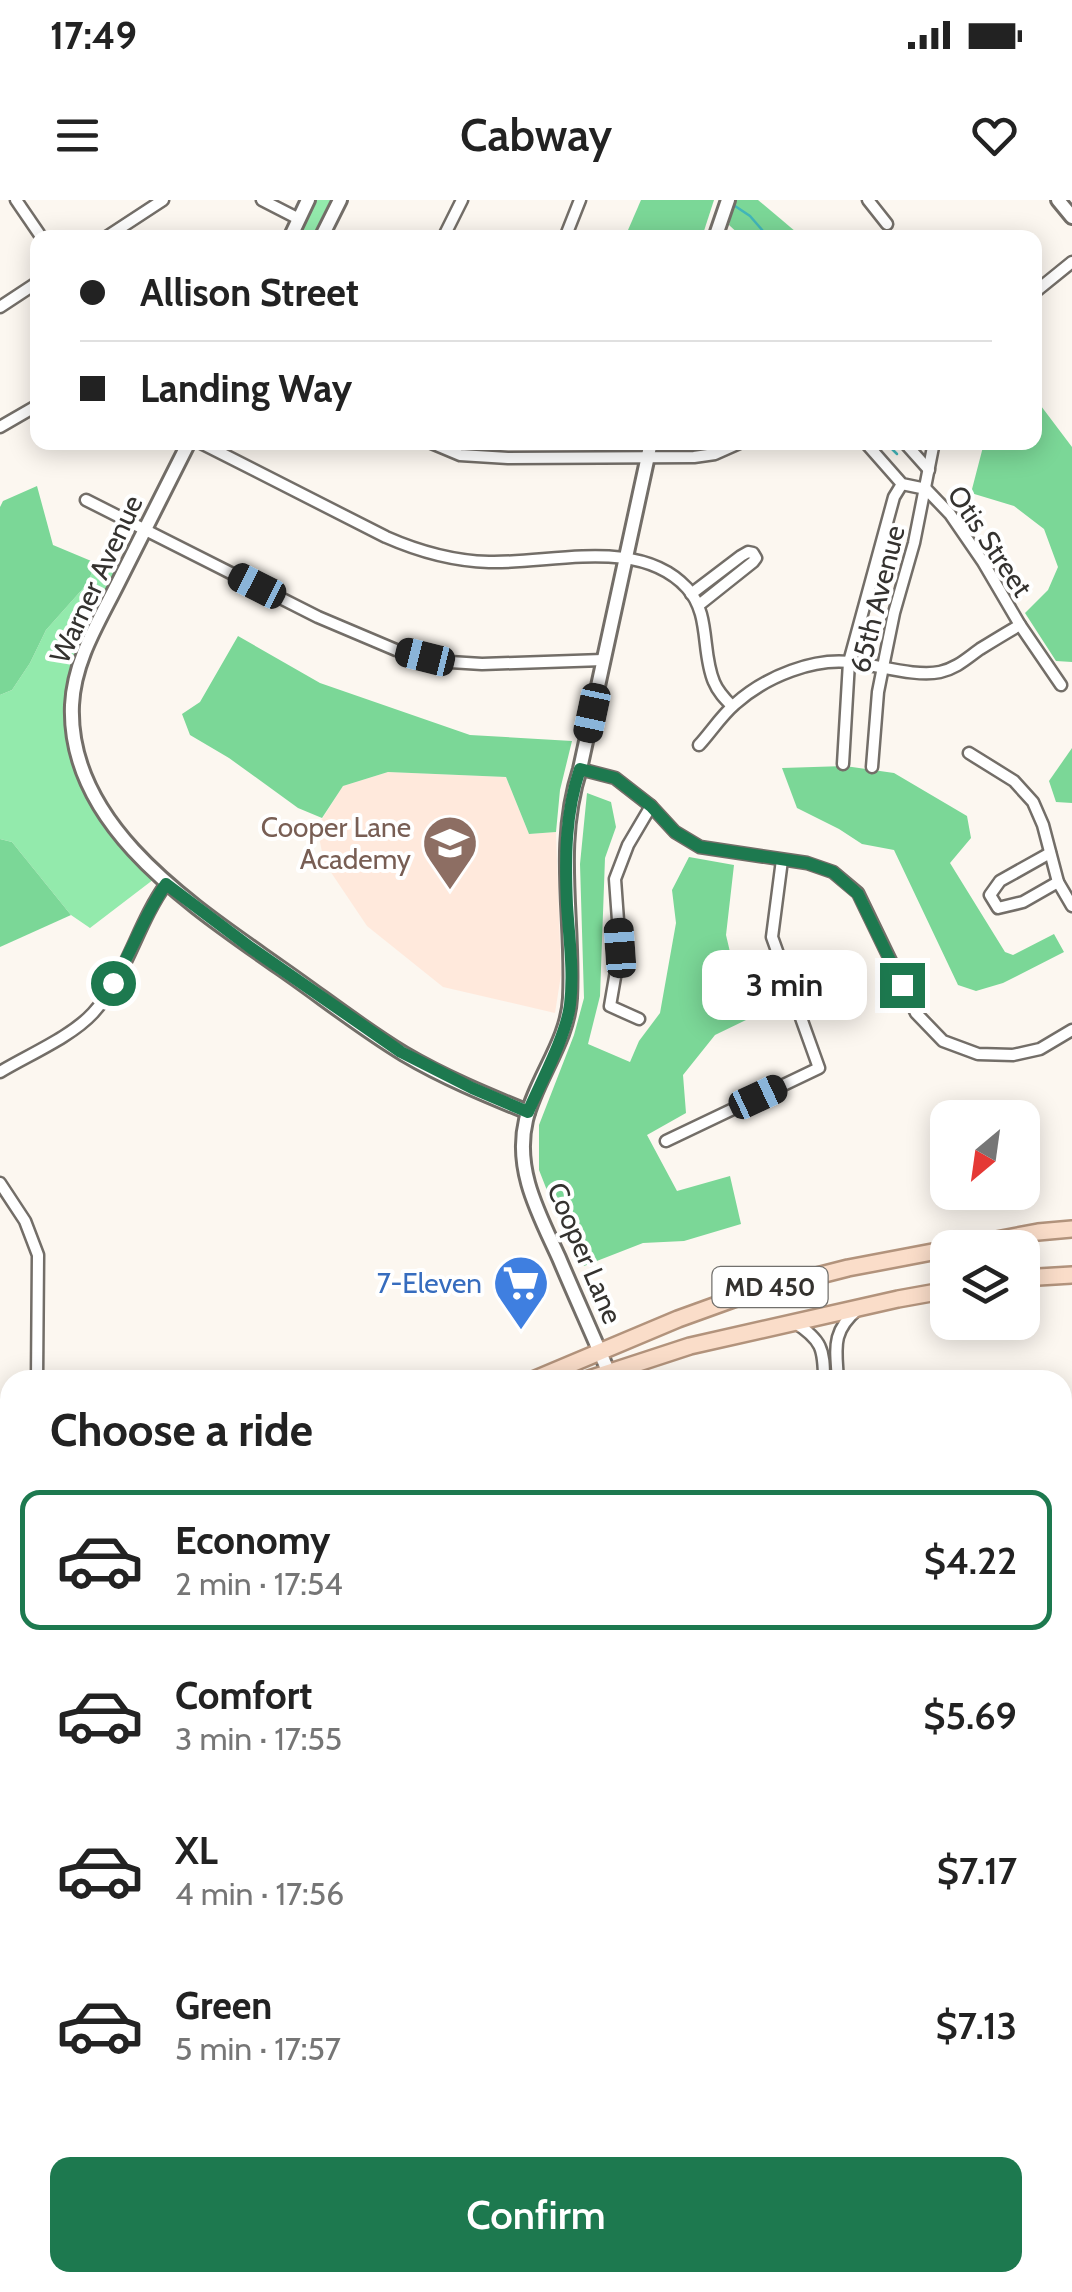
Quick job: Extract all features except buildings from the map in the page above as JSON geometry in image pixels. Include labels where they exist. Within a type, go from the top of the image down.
[{"type":"main road","name":"MD 450","points":[[1040,1232],[1072,1229]]},
{"type":"main road","name":"MD 450","points":[[556,1370],[750,1293],[930,1252]]},
{"type":"main road","points":[[1040,1277],[1072,1275]]},
{"type":"main road","name":"MD 450","points":[[624,1370],[690,1346],[930,1294]]},
{"type":"street","points":[[16,200],[37,230]]},
{"type":"street","points":[[118,230],[163,200]]},
{"type":"street","points":[[262,200],[299,219]]},
{"type":"street","points":[[294,230],[308,200]]},
{"type":"street","points":[[326,230],[340,200]]},
{"type":"street","points":[[447,230],[462,200]]},
{"type":"street","points":[[568,230],[580,200]]},
{"type":"street","points":[[718,230],[728,200]]},
{"type":"street","points":[[868,200],[887,224]]},
{"type":"street","points":[[1058,200],[1072,217]]},
{"type":"street","points":[[1042,286],[1072,262]]},
{"type":"street","points":[[0,307],[30,287]]},
{"type":"street","points":[[0,427],[30,409]]},
{"type":"street","name":"Warner Avenue","points":[[185,450],[82,655],[72,718],[75,743],[92,790],[106,815],[166,884],[251,948],[401,1052],[528,1112]]},
{"type":"street","points":[[215,450],[386,537],[441,558],[491,562],[604,555],[659,569],[675,578],[699,605],[710,673],[721,695],[732,706]]},
{"type":"street","points":[[448,450],[460,455],[493,456],[627,450]]},
{"type":"street","points":[[493,450],[493,456]]},
{"type":"street","name":"Cooper Lane","points":[[608,1370],[529,1188],[522,1140],[528,1112],[570,1002],[566,852],[572,793],[649,450]]},
{"type":"street","points":[[655,450],[694,456],[724,450]]},
{"type":"street","name":"Otis Street","points":[[873,450],[902,484],[926,489],[950,514],[1061,685]]},
{"type":"street","name":"Otis Street","points":[[911,450],[929,470]]},
{"type":"street","name":"65th Avenue","points":[[872,767],[882,667],[933,450]]},
{"type":"street","name":"65th Avenue","points":[[842,764],[850,662],[894,497],[902,484]]},
{"type":"street","points":[[86,500],[318,617],[396,650],[450,662],[482,664],[602,660]]},
{"type":"street","points":[[692,594],[741,556],[753,553],[753,562],[699,605]]},
{"type":"street","points":[[700,746],[732,706],[793,671],[850,662],[934,674],[952,669],[1020,625]]},
{"type":"street","points":[[969,752],[1014,781],[1033,802],[1058,882],[1072,906]]},
{"type":"street","points":[[580,769],[615,778],[651,806],[675,832],[700,847],[807,863],[833,872],[858,894],[916,1013],[943,1041],[978,1054],[1013,1055],[1040,1049],[1072,1030]]},
{"type":"street","points":[[639,1019],[610,1006],[620,948],[616,880],[628,845],[651,806]]},
{"type":"street","points":[[1050,853],[1000,881],[990,896],[998,908],[1022,902],[1058,882]]},
{"type":"street","points":[[666,1142],[820,1068],[772,937],[782,860]]},
{"type":"street","points":[[0,1072],[92,1014],[127,960],[147,913],[166,884]]},
{"type":"street","points":[[0,1183],[24,1220],[38,1255],[37,1370]]},
{"type":"street","points":[[837,1370],[838,1334],[860,1308]]},
{"type":"street","points":[[794,1322],[816,1338],[822,1348],[823,1370]]},
{"type":"shaded area","name":"Cooper Lane Academy","points":[[388,772],[506,777],[529,834],[556,832],[561,975],[555,1013],[443,987],[367,926],[324,862],[317,827],[343,786]]},
{"type":"green space","points":[[313,200],[334,200],[319,230],[298,230]]},
{"type":"green space","points":[[641,200],[714,200],[704,230],[628,230]]},
{"type":"green space","points":[[735,200],[758,200],[794,230],[734,230],[729,225]]},
{"type":"green space","points":[[1042,407],[1072,447],[1072,662],[1056,661],[1025,613],[1048,590],[1058,567],[1044,529],[1014,506],[971,493],[982,450],[1042,450]]},
{"type":"green space","points":[[37,486],[53,545],[96,563],[87,584],[46,630],[12,690],[0,695],[0,507],[3,501]]},
{"type":"green space","points":[[96,563],[121,578],[76,675],[81,765],[106,815],[158,876],[90,928],[71,915],[12,842],[0,839],[0,695],[12,690],[46,630],[87,584]]},
{"type":"green space","points":[[238,636],[320,683],[470,735],[572,741],[560,790],[556,832],[529,834],[506,777],[388,772],[343,786],[322,818],[298,808],[190,735],[182,714],[200,702]]},
{"type":"green space","points":[[1072,748],[1072,803],[1056,802],[1049,781]]},
{"type":"green space","points":[[845,766],[894,773],[967,816],[971,838],[950,863],[1005,952],[1013,955],[1054,934],[1064,952],[1003,983],[976,991],[958,985],[894,850],[862,844],[797,808],[782,768]]},
{"type":"green space","points":[[587,793],[611,802],[616,827],[605,858],[600,996],[588,1044],[630,1062],[639,1041],[660,1013],[676,923],[672,890],[689,857],[734,865],[726,935],[746,1020],[715,1035],[683,1075],[686,1113],[647,1135],[677,1191],[730,1176],[741,1224],[684,1241],[643,1243],[584,1266],[557,1216],[539,1170],[539,1125],[584,998],[580,864]]},
{"type":"green space","points":[[0,839],[12,842],[71,915],[0,947]]},
{"type":"waterway","points":[[735,206],[762,230]]},
{"type":"waterway","points":[[893,450],[897,454]]},
{"type":"place","name":"Cooper Lane Academy","points":[[450,892]]},
{"type":"place","name":"7-Eleven","points":[[521,1332]]},
{"type":"route","points":[[113,983],[147,913],[166,884],[401,1052],[528,1112],[570,1002],[566,866],[572,793],[580,769],[615,778],[651,806],[675,832],[700,847],[794,860],[833,872],[858,894],[902,985]]}]
